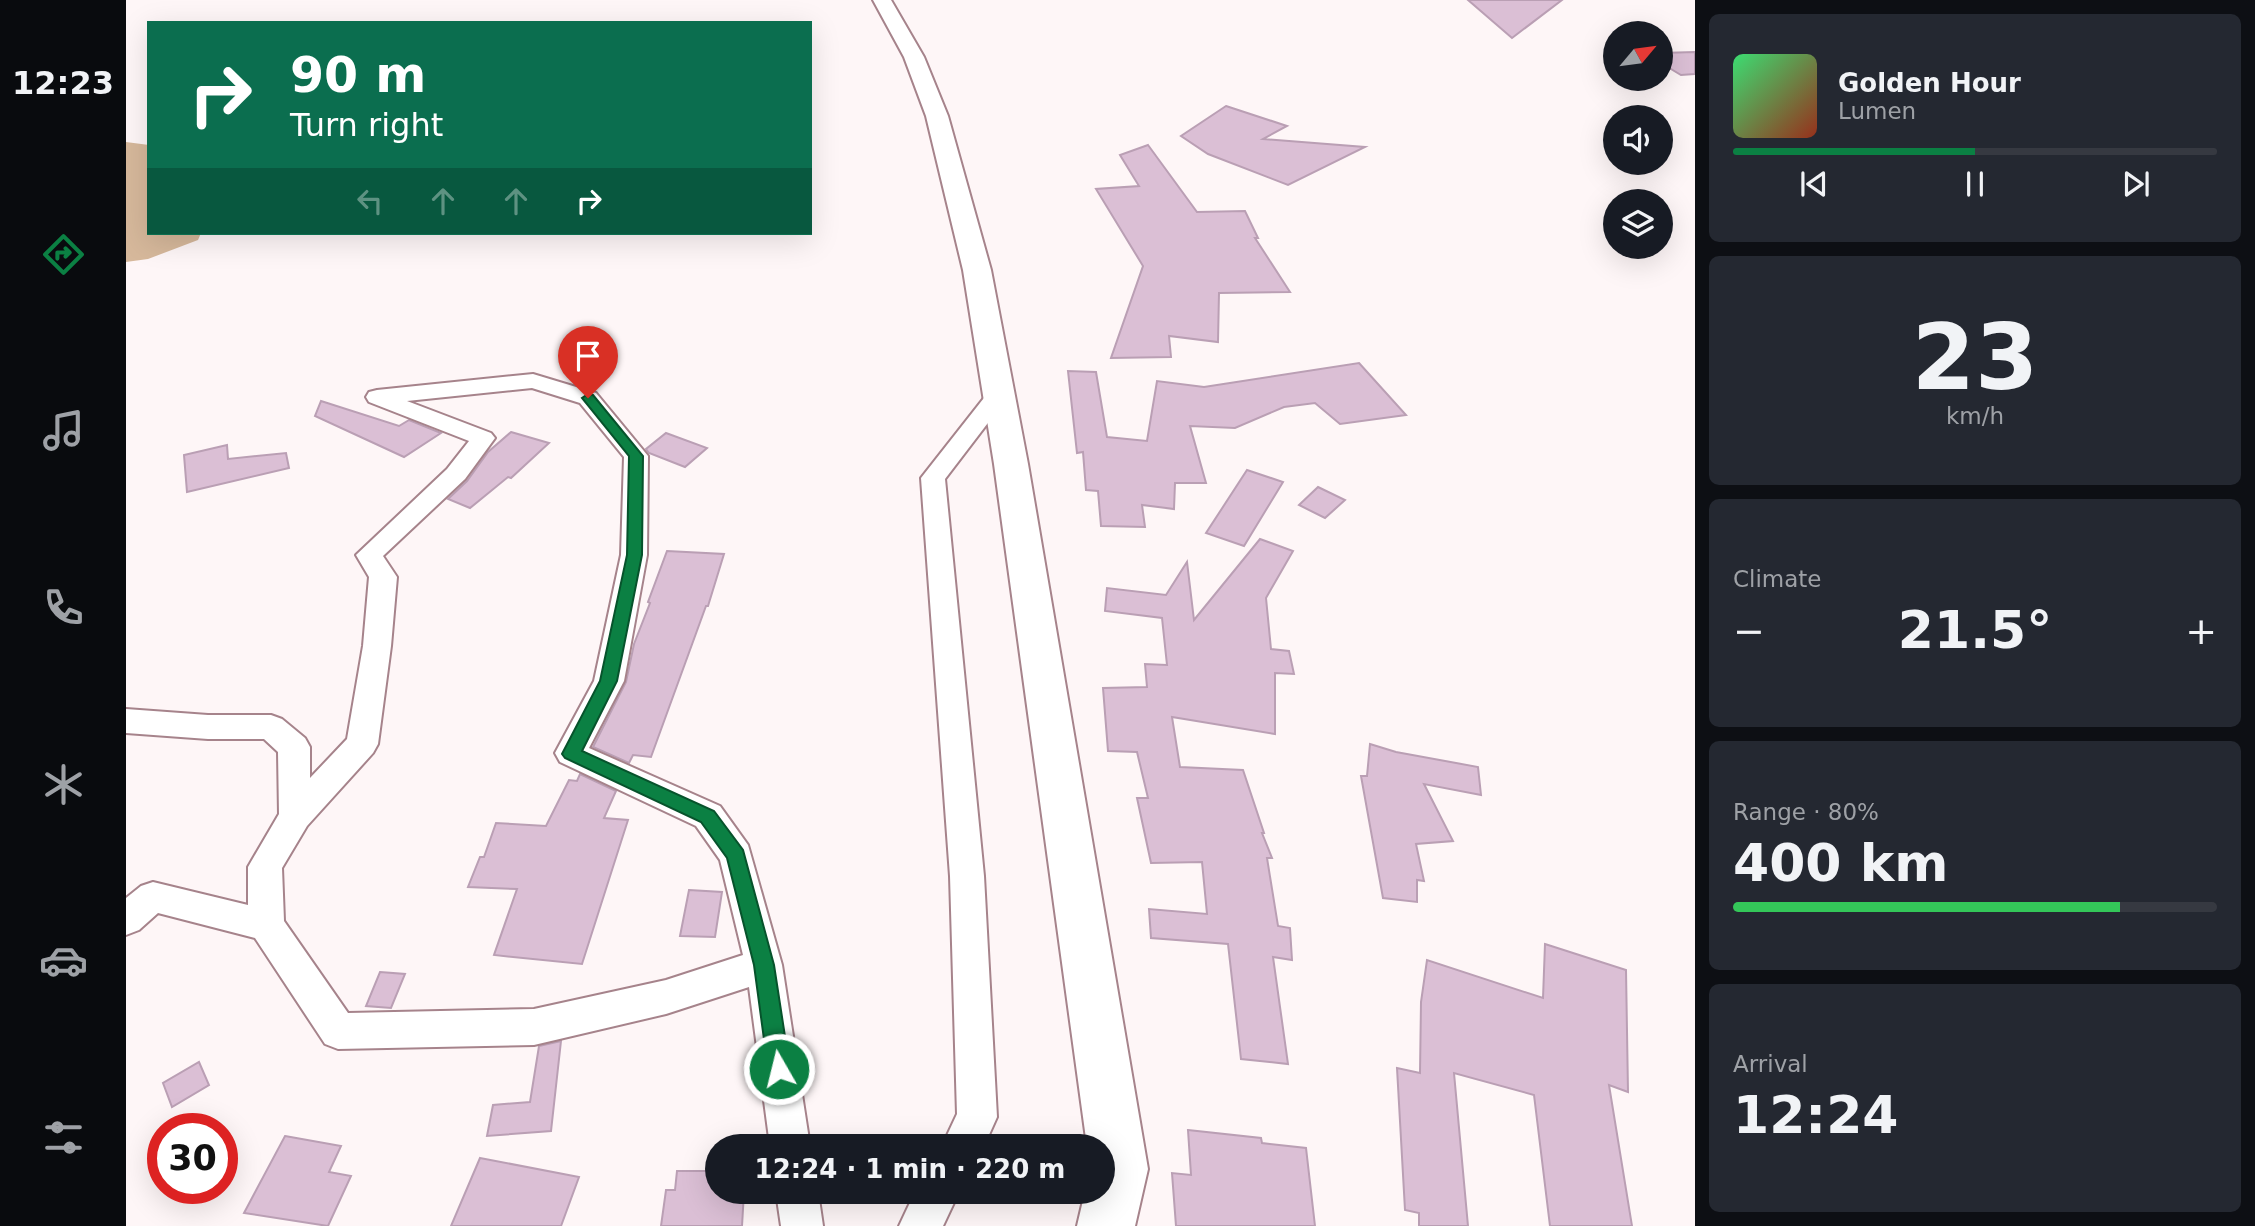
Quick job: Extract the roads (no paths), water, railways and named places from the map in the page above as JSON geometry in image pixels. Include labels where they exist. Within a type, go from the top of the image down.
[{"type":"street","points":[[882,0],[914,57],[937,116],[977,270],[999,394],[1119,1169],[1106,1226]]},
{"type":"street","points":[[764,965],[666,997],[534,1027],[338,1031],[266,925],[265,867],[295,816],[362,744],[377,646],[383,577],[369,555],[456,474],[483,438],[377,397],[533,381],[588,398],[636,456],[634,555],[609,681],[571,754],[708,816],[736,855],[764,965],[788,1134]]},
{"type":"street","points":[[968,1134],[977,1117],[967,876],[933,478],[999,394]]},
{"type":"street","points":[[126,721],[208,727],[271,727],[294,747],[295,816]]},
{"type":"street","points":[[126,919],[153,897],[266,925]]},
{"type":"street","points":[[799,1204],[802,1226]]},
{"type":"street","points":[[920,1226],[932,1204]]}]
